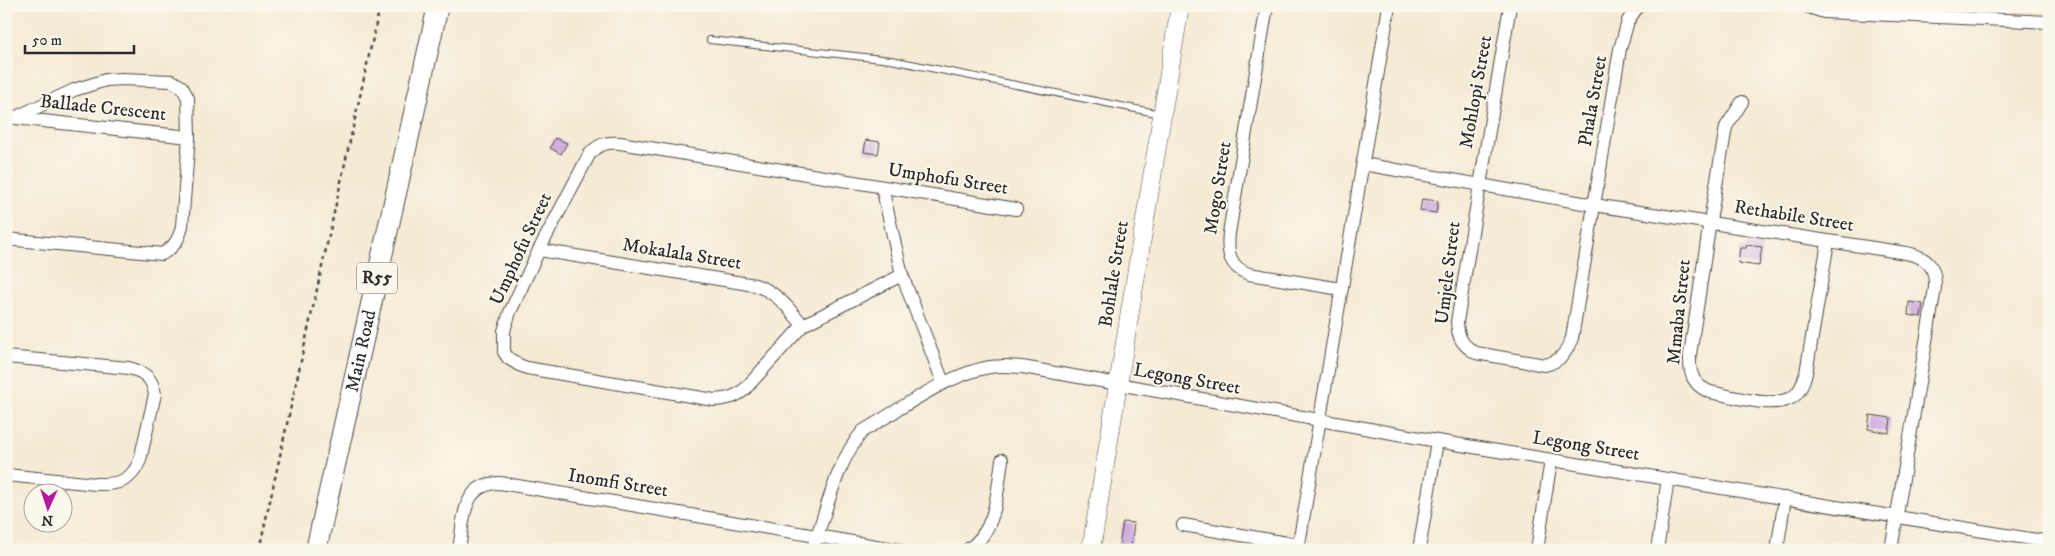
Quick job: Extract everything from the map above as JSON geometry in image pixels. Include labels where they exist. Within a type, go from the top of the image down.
[{"type":"main road","name":"Main Road","points":[[316,550],[438,6]]},
{"type":"street","name":"Bohlale Street","points":[[1091,550],[1180,6]]},
{"type":"street","name":"Mogo Street","points":[[1267,6],[1230,233],[1229,254],[1236,267],[1249,274],[1341,289]]},
{"type":"street","points":[[1183,525],[1298,548],[1389,6]]},
{"type":"street","name":"Mohlopi Street","points":[[1478,184],[1510,6]]},
{"type":"street","name":"Phala Street","points":[[1594,204],[1620,49],[1628,21],[1638,6]]},
{"type":"street","points":[[1806,6],[1824,12],[2049,22]]},
{"type":"street","name":"Ballade Crescent","points":[[6,239],[162,254],[169,250],[178,240],[182,226],[189,137],[188,98],[182,87],[172,81],[106,80],[74,90],[10,117]]},
{"type":"street","points":[[1710,221],[1726,127],[1742,102]]},
{"type":"street","name":"Ballade Crescent","points":[[10,117],[189,137]]},
{"type":"street","name":"Umphofu Street","points":[[902,275],[803,325],[745,389],[732,398],[714,400],[527,368],[508,358],[504,352],[504,332],[510,312],[539,250],[589,155],[594,149],[606,143],[620,143],[1016,209]]},
{"type":"street","name":"Rethabile Street","points":[[1363,164],[1594,204],[1915,255],[1927,260],[1934,272],[1935,288],[1891,550]]},
{"type":"street","name":"Umjele Street","points":[[1478,184],[1457,322],[1458,332],[1466,348],[1476,352],[1537,364],[1554,363],[1562,357],[1572,338],[1594,204]]},
{"type":"street","points":[[882,187],[902,275],[943,382]]},
{"type":"street","name":"Mmaba Street","points":[[1710,221],[1690,355],[1691,375],[1694,382],[1710,392],[1771,403],[1790,399],[1798,393],[1803,384],[1828,242]]},
{"type":"street","name":"Mokalala Street","points":[[539,250],[755,285],[775,294],[803,325]]},
{"type":"street","points":[[6,357],[129,368],[142,372],[148,377],[154,386],[155,394],[136,469],[122,482],[96,484],[6,475]]},
{"type":"street","name":"Legong Street","points":[[812,550],[844,460],[853,443],[863,431],[943,382],[990,367],[1002,366],[1052,373],[1436,441],[2047,542]]},
{"type":"street","points":[[1420,550],[1436,441]]},
{"type":"street","points":[[967,550],[979,542],[990,522],[1002,460]]},
{"type":"street","points":[[1537,550],[1551,460]]},
{"type":"street","points":[[1657,550],[1668,478]]},
{"type":"street","name":"Inomfi Street","points":[[459,550],[469,498],[480,487],[492,483],[818,535],[900,550]]},
{"type":"street","points":[[1777,550],[1786,498]]},
{"type":"lane","points":[[710,40],[891,60],[1162,115]]},
{"type":"lane","points":[[2047,542],[2049,518]]},
{"type":"path","points":[[259,550],[380,6]]},
{"type":"building","points":[[555,138],[567,143],[561,154],[550,148]]},
{"type":"building","points":[[866,140],[880,142],[878,154],[864,152]]},
{"type":"building","points":[[1422,199],[1438,201],[1436,213],[1420,211]]},
{"type":"building","points":[[1747,245],[1762,247],[1759,266],[1738,263],[1740,248],[1746,248]]},
{"type":"building","points":[[1909,302],[1923,304],[1921,317],[1908,315]]},
{"type":"building","points":[[1870,415],[1891,418],[1889,433],[1868,429]]},
{"type":"building","points":[[1123,522],[1134,523],[1131,547],[1119,545]]}]
